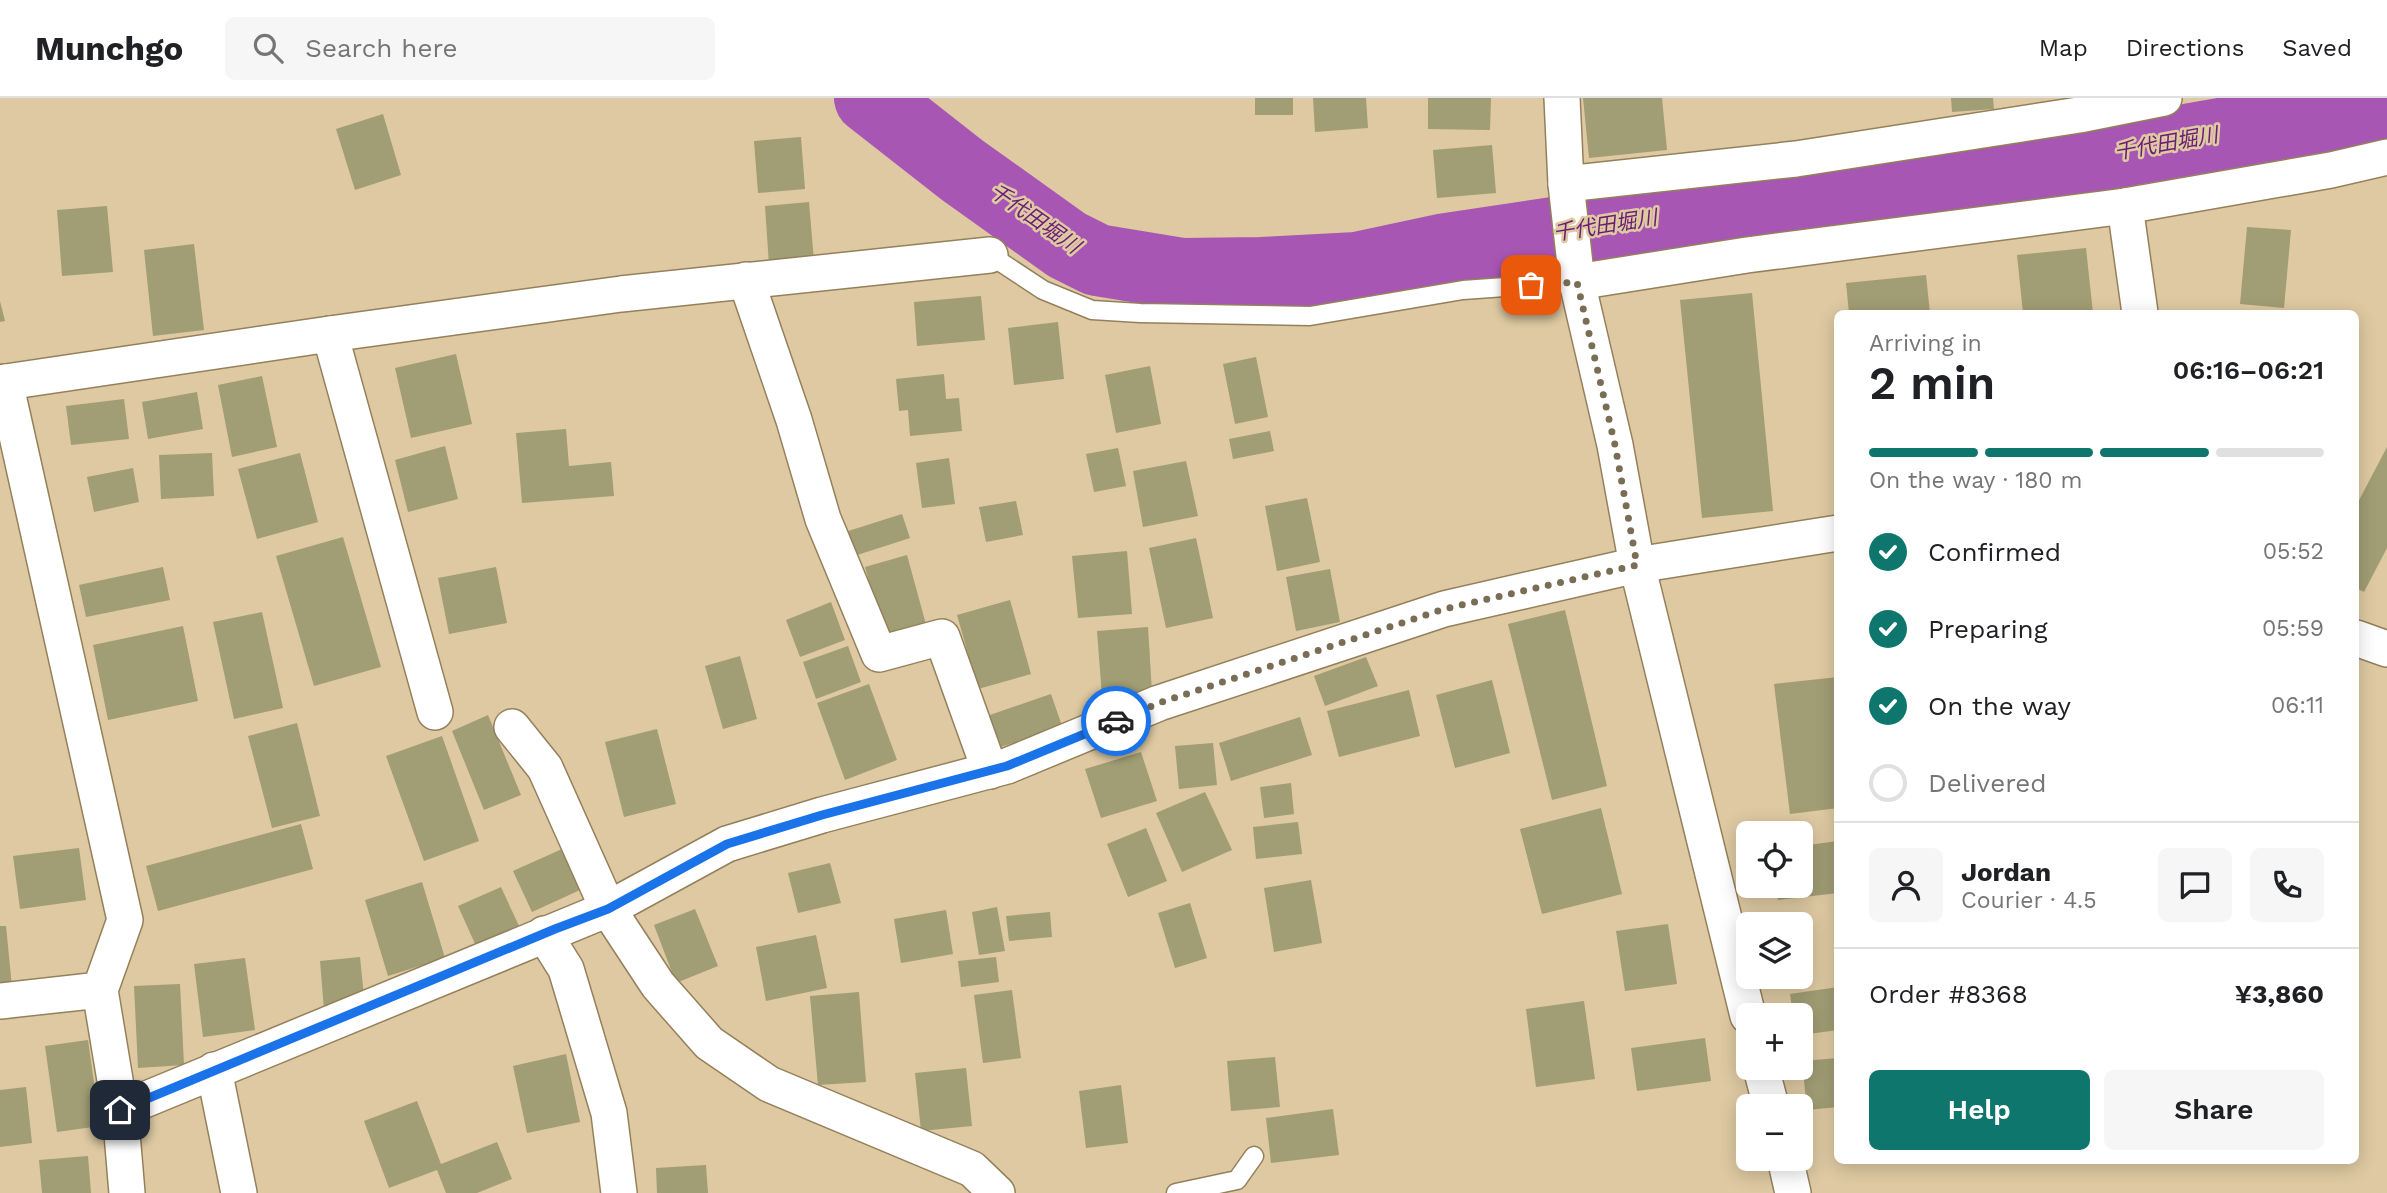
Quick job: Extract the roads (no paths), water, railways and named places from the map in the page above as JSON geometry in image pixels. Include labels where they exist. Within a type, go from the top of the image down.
[{"type":"street","points":[[1562,98],[1566,184],[1577,282],[1615,445],[1637,565],[1745,1003]]},
{"type":"street","points":[[1566,184],[1796,159],[2079,115],[2164,98]]},
{"type":"street","points":[[1577,282],[1747,255],[2125,206],[2331,170],[2387,157]]},
{"type":"street","points":[[2125,206],[2140,310]]},
{"type":"street","points":[[127,1193],[120,1110],[100,990],[125,920],[3,383],[607,296],[990,255]]},
{"type":"street","points":[[746,280],[794,420],[823,519],[878,654],[942,637],[990,771]]},
{"type":"street","points":[[330,334],[435,712]]},
{"type":"street","points":[[120,1110],[608,909],[727,844],[822,815],[1007,766],[1159,703],[1444,609],[1637,565],[1834,534]]},
{"type":"street","points":[[2359,639],[2387,649]]},
{"type":"street","points":[[512,727],[545,768],[608,909],[658,985],[709,1043],[769,1084],[972,1169],[997,1193]]},
{"type":"street","points":[[544,934],[566,969],[609,1113],[620,1193]]},
{"type":"street","points":[[0,1001],[100,990]]},
{"type":"street","points":[[214,1070],[239,1193]]},
{"type":"street","points":[[1787,1171],[1793,1193]]},
{"type":"lane","points":[[990,255],[1044,290],[1091,310],[1140,313],[1310,316],[1463,290],[1577,282]]},
{"type":"lane","points":[[1176,1193],[1237,1180],[1254,1156]]},
{"type":"waterway","name":"千代田堀川","points":[[870,98],[962,170],[1067,245],[1097,260],[1182,274],[1357,268],[1446,249],[1808,195],[1979,176],[2387,105]]}]
